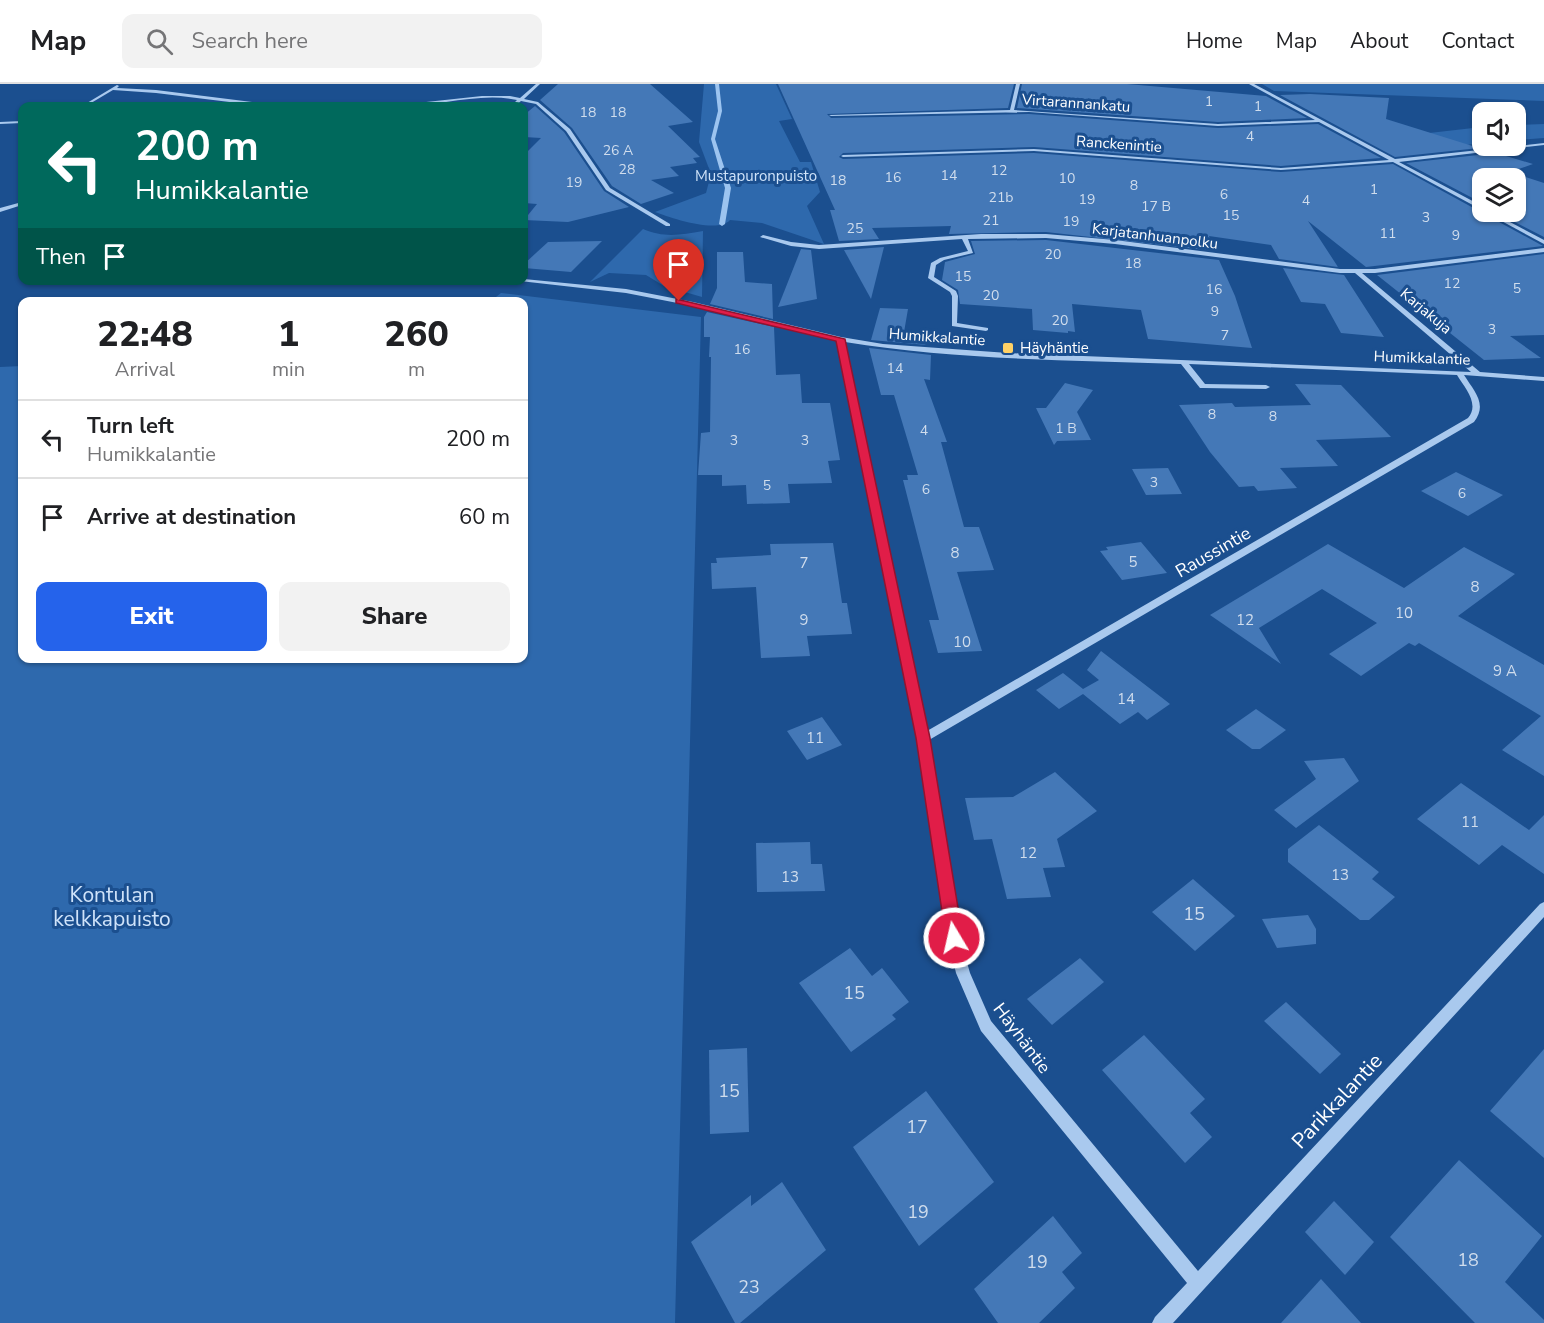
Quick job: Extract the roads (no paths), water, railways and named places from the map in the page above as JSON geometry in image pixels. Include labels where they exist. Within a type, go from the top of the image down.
[{"type":"street","points":[[91,102],[114,89],[118,84]]},
{"type":"street","points":[[518,102],[538,84]]},
{"type":"street","points":[[1012,111],[1018,84]]},
{"type":"street","points":[[1251,84],[1472,203]]},
{"type":"street","points":[[114,89],[145,90],[233,102]]},
{"type":"street","points":[[431,102],[482,97],[522,99],[537,103],[561,122],[604,185],[614,194],[668,225]]},
{"type":"street","name":"Virtarannankatu","points":[[831,115],[1012,111],[1230,126],[1318,121]]},
{"type":"street","points":[[0,123],[18,122]]},
{"type":"street","name":"Ranckenintie","points":[[843,156],[1034,150],[1281,169],[1394,161],[1544,144]]},
{"type":"street","points":[[0,210],[18,205]]},
{"type":"street","points":[[1507,222],[1544,242]]},
{"type":"street","name":"Karjatanhuanpolku","points":[[763,237],[819,248],[964,237],[1046,236],[1115,242],[1298,267],[1356,271],[1544,250]]},
{"type":"street","points":[[964,237],[970,252],[942,259],[933,264],[931,278],[953,291],[955,296],[954,325],[986,329]]},
{"type":"street","name":"Karjakuja","points":[[1356,271],[1478,374]]},
{"type":"street","name":"Humikkalantie","points":[[528,281],[626,291],[693,303],[840,339],[883,346],[965,353],[1460,373],[1544,379]]},
{"type":"street","name":"Häyhäntie","points":[[840,339],[923,738],[954,938],[963,973],[986,1026],[1198,1284]]},
{"type":"street","points":[[1184,362],[1203,386],[1266,387]]},
{"type":"street","name":"Raussintie","points":[[923,738],[1472,420],[1476,414],[1476,400],[1460,373]]},
{"type":"street","name":"Parikkalantie","points":[[1161,1323],[1544,908]]},
{"type":"waterway","points":[[717,84],[720,111],[713,139],[728,188],[722,224]]},
{"type":"place","name":"Häyhäntie","points":[[1008,348]]},
{"type":"park label","name":"Mustapuronpuisto","points":[[756,176]]},
{"type":"park label","name":"Kontulan kelkkapuisto","points":[[112,907]]}]
